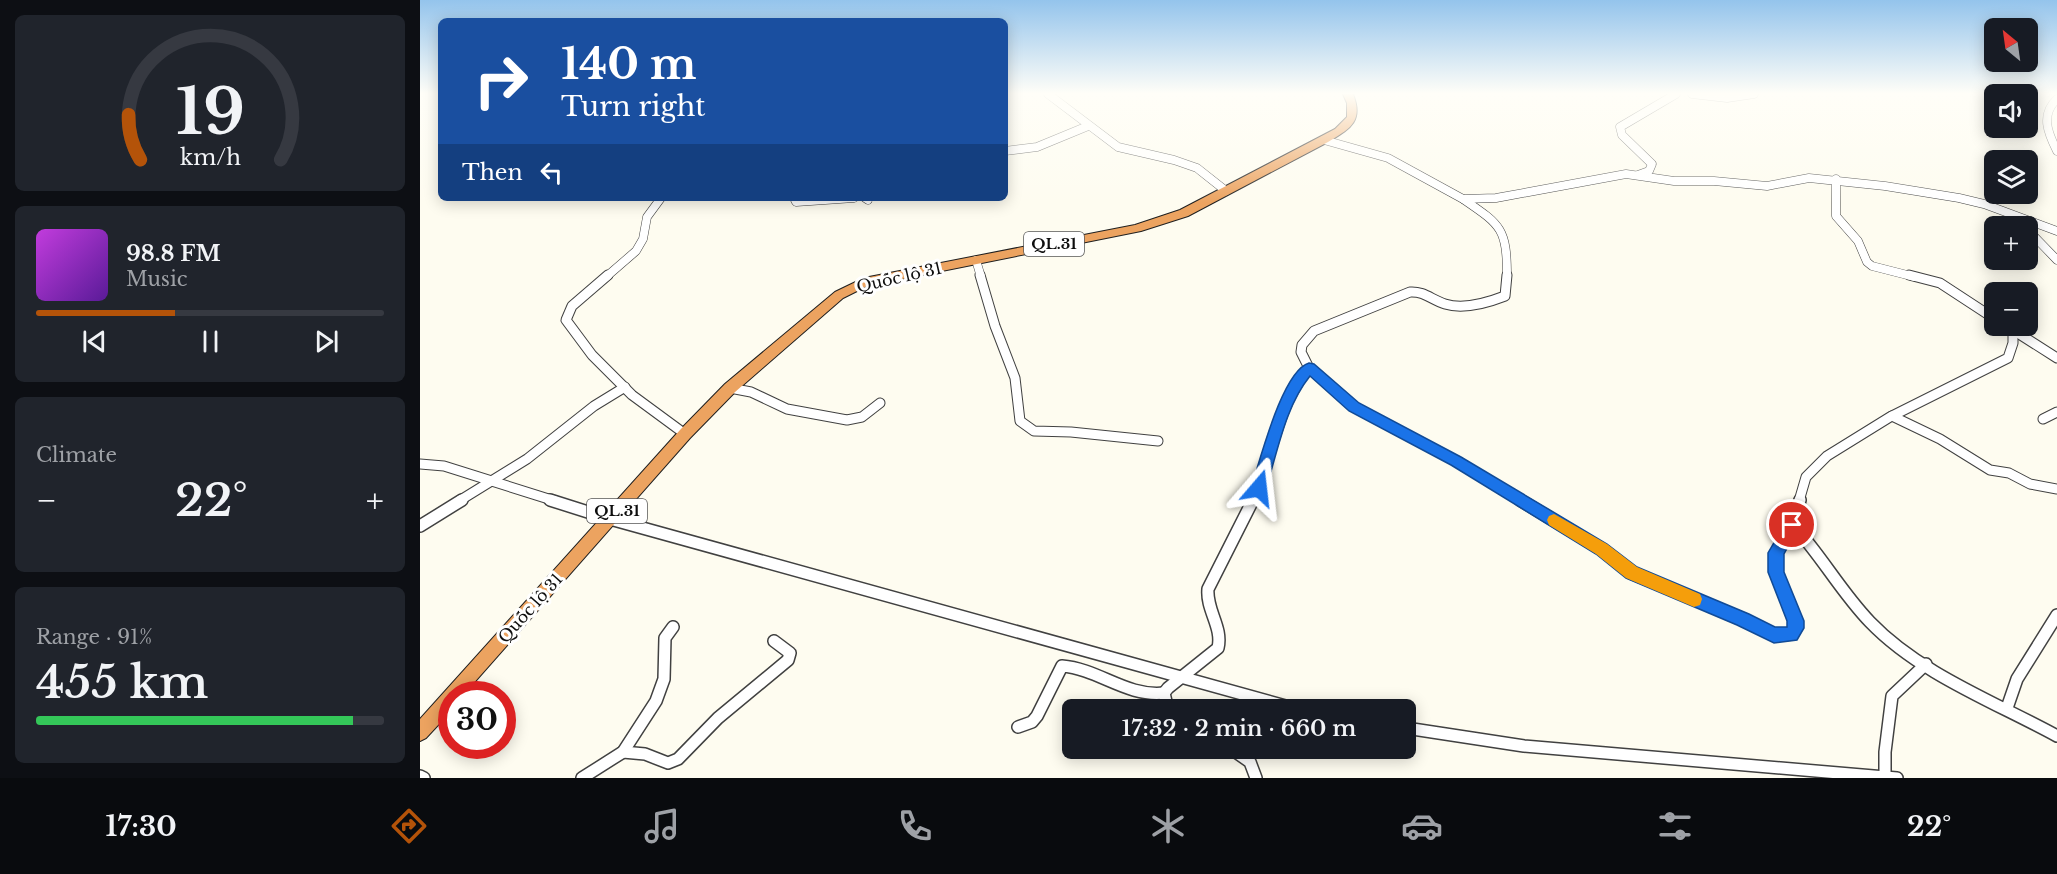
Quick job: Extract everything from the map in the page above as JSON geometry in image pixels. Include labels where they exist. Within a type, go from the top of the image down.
[{"type":"highway","name":"Quốc lộ 31","points":[[465,681],[685,434],[730,388],[839,295],[864,282],[1137,228],[1184,213],[1324,140],[1336,130]]},
{"type":"highway","name":"Quốc lộ 31","points":[[420,732],[438,712]]},
{"type":"street","points":[[1008,151],[1032,149],[1078,130]]},
{"type":"street","points":[[1094,130],[1118,147],[1174,160],[1197,168],[1226,191]]},
{"type":"street","points":[[1621,130],[1622,135],[1652,164],[1649,171],[1638,175]]},
{"type":"street","points":[[2049,130],[2057,151]]},
{"type":"street","points":[[1324,140],[1388,158],[1486,215],[1501,231],[1508,291],[1505,296],[1485,302],[1453,306],[1423,293],[1410,292],[1314,331],[1302,345],[1301,352],[1309,368],[1354,407],[1456,461],[1601,549],[1631,573],[1743,619],[1774,635],[1791,634],[1796,628],[1796,621],[1776,572],[1776,553],[1792,525],[1806,477],[1827,456],[1892,416],[2008,358],[2013,343],[2012,336]]},
{"type":"street","points":[[1463,200],[1496,198],[1615,175],[1767,186],[1799,178],[1836,179],[1959,198],[2004,216]]},
{"type":"street","points":[[1836,179],[1836,216],[1858,242],[1867,262],[1872,266],[1940,283],[1984,312]]},
{"type":"street","points":[[659,201],[647,218],[643,239],[636,251],[577,301],[566,316],[568,324],[592,355],[624,387],[685,434]]},
{"type":"street","points":[[796,201],[810,201]]},
{"type":"street","points":[[2038,227],[2057,231]]},
{"type":"street","points":[[2038,238],[2057,260]]},
{"type":"street","points":[[976,260],[995,326],[1015,378],[1020,421],[1034,431],[1071,432],[1158,441]]},
{"type":"street","points":[[2023,336],[2057,358]]},
{"type":"street","points":[[1018,727],[1032,722],[1037,716],[1062,666],[1101,676],[1137,693],[1149,695],[1164,693],[1218,648],[1220,635],[1206,599],[1208,589],[1259,488],[1282,413],[1294,387],[1309,368]]},
{"type":"street","points":[[420,526],[527,459],[594,406],[624,387]]},
{"type":"street","points":[[730,388],[751,392],[787,409],[847,420],[862,417],[880,403]]},
{"type":"street","points":[[2043,419],[2057,412]]},
{"type":"street","points":[[1892,416],[1940,439],[1990,470],[2009,473],[2030,484],[2057,489]]},
{"type":"street","points":[[420,464],[444,466],[610,519],[1261,699]]},
{"type":"street","points":[[1792,525],[1805,538],[1859,609],[1884,634],[1949,678],[2057,736]]},
{"type":"street","points":[[2007,708],[2017,679],[2057,615]]},
{"type":"street","points":[[582,778],[623,752],[657,701],[664,680],[663,646],[673,627]]},
{"type":"street","points":[[623,752],[645,754],[668,763],[678,759],[718,718],[788,660],[790,653],[774,641]]},
{"type":"street","points":[[1416,730],[1524,746],[1889,778],[1884,752],[1892,696],[1897,688],[1918,675],[1926,664]]},
{"type":"street","points":[[1164,693],[1165,699]]},
{"type":"street","points":[[1246,759],[1250,762],[1257,778]]},
{"type":"slow traffic","points":[[1554,520],[1601,549],[1631,573],[1694,599]]},
{"type":"route","points":[[1259,488],[1282,413],[1294,387],[1309,368],[1332,391],[1354,407],[1456,461],[1601,549],[1631,573],[1743,619],[1774,635],[1791,634],[1796,628],[1796,621],[1776,572],[1776,553],[1792,525]]}]
